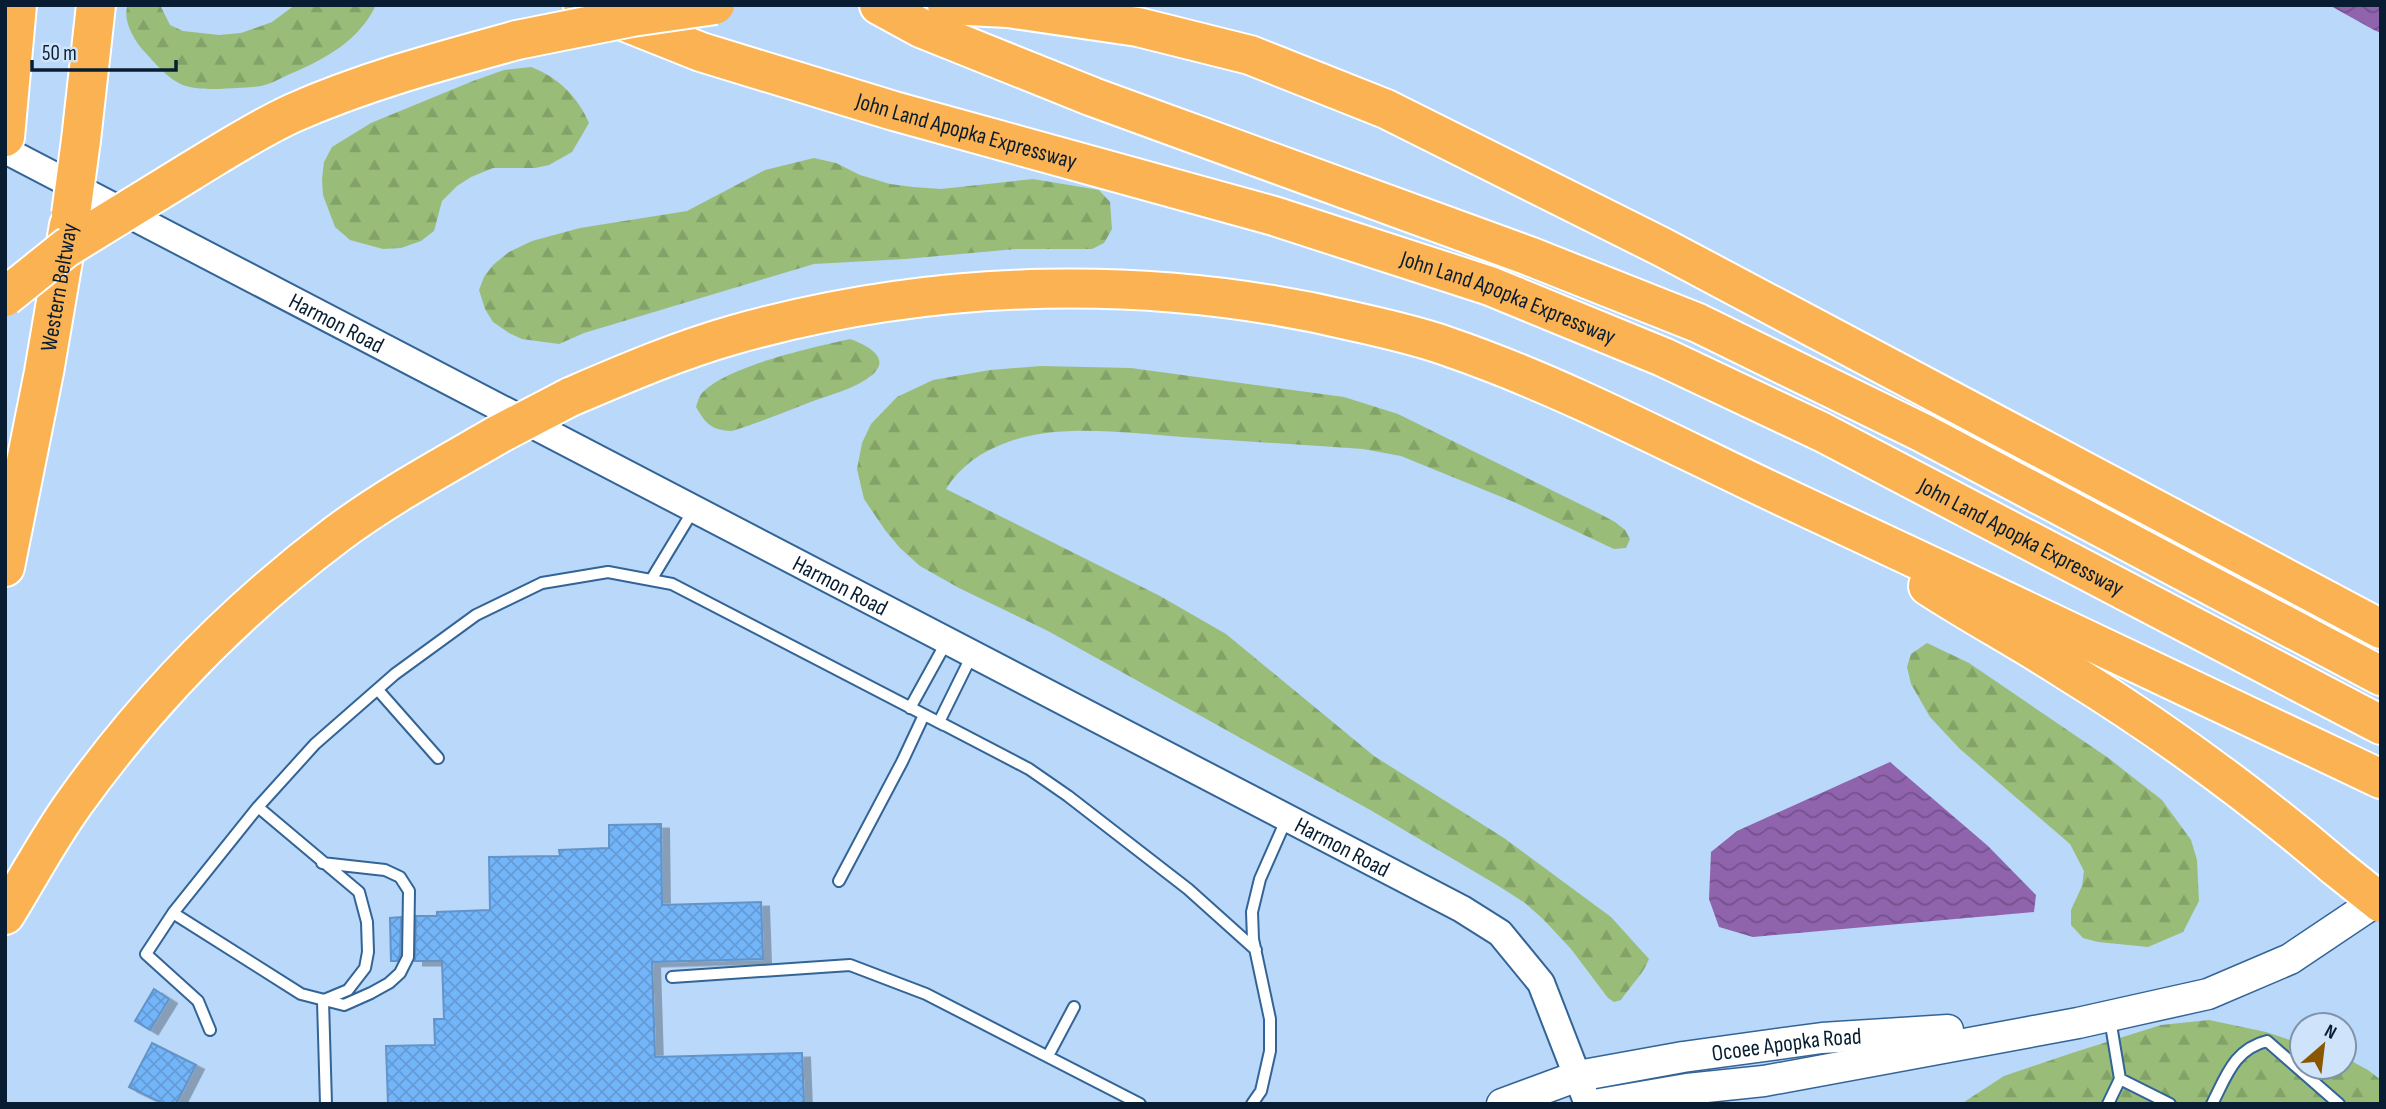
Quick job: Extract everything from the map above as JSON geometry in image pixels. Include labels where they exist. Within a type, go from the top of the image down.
[{"type":"highway","points":[[7,120],[17,5]]},
{"type":"highway","name":"Western Beltway","points":[[5,567],[44,372],[71,214],[96,5]]},
{"type":"highway","name":"John Land Apopka Expressway","points":[[583,5],[713,56],[894,111],[1274,216],[1490,286],[1663,356],[1822,432],[2381,725]]},
{"type":"highway","points":[[5,297],[66,248],[191,171],[292,114],[333,97],[395,74],[517,40],[644,15],[715,5]]},
{"type":"highway","name":"John Land Apopka Expressway","points":[[879,5],[921,28],[1093,97],[1529,256],[1698,323],[1923,433],[2381,676]]},
{"type":"highway","points":[[947,5],[1008,8],[1138,27],[1251,55],[1386,109],[1662,247],[2381,629]]},
{"type":"highway","points":[[5,915],[74,804],[133,726],[181,672],[282,577],[338,533],[403,490],[499,434],[570,397],[648,364],[709,343],[779,324],[860,307],[968,292],[1014,289],[1132,289],[1247,300],[1316,312],[1447,346],[1552,388],[1679,446],[2381,779]]},
{"type":"highway","points":[[1796,503],[2070,672],[2176,743],[2270,810],[2381,904]]},
{"type":"main road","name":"Ocoee Apopka Road","points":[[1600,1104],[1687,1089],[1764,1081],[2078,1023],[2208,994],[2290,959],[2381,898]]},
{"type":"main road","name":"Ocoee Apopka Road","points":[[1502,1104],[1578,1076],[1683,1057],[1822,1038],[2078,1023]]},
{"type":"street","name":"Harmon Road","points":[[5,150],[1462,909],[1500,933],[1541,983],[1588,1104]]},
{"type":"lane","points":[[651,580],[694,509]]},
{"type":"lane","points":[[209,1030],[198,1001],[146,954],[173,913],[258,807],[315,744],[395,674],[476,615],[542,583],[608,572],[672,584],[1029,769],[1188,889],[1256,950]]},
{"type":"lane","points":[[910,708],[947,641]]},
{"type":"lane","points":[[942,723],[972,654]]},
{"type":"lane","points":[[378,690],[438,758]]},
{"type":"lane","points":[[839,881],[924,715]]},
{"type":"lane","points":[[258,807],[359,892],[367,922],[368,952],[365,968],[358,980],[348,989],[323,1001]]},
{"type":"lane","points":[[1252,1104],[1261,1091],[1270,1051],[1270,1019],[1256,950],[1252,912],[1260,879],[1287,818]]},
{"type":"lane","points":[[173,913],[301,993],[344,1005],[372,993],[400,973],[408,957],[409,891],[400,877],[385,870],[323,863]]},
{"type":"lane","points":[[672,977],[850,965],[926,994],[1140,1104]]},
{"type":"lane","points":[[323,1001],[327,1104]]},
{"type":"lane","points":[[1048,1056],[1074,1007]]},
{"type":"lane","points":[[2108,1104],[2120,1079],[2110,1016]]},
{"type":"lane","points":[[2212,1104],[2234,1062],[2251,1045],[2267,1041],[2339,1104]]},
{"type":"lane","points":[[2120,1079],[2171,1104]]},
{"type":"green space","points":[[128,5],[160,5],[170,25],[183,31],[219,35],[241,33],[272,22],[295,5],[376,5],[351,39],[316,62],[265,85],[218,89],[180,84],[162,70],[132,34],[126,16]]},
{"type":"green space","points":[[531,67],[550,76],[566,89],[589,123],[572,152],[549,165],[535,168],[493,168],[471,177],[442,201],[434,231],[421,241],[401,248],[383,249],[350,240],[335,227],[323,195],[322,179],[324,162],[332,147],[371,123],[473,81],[504,70]]},
{"type":"green space","points":[[814,158],[836,163],[860,175],[890,184],[913,187],[941,189],[1033,179],[1099,190],[1110,202],[1112,229],[1104,243],[1092,249],[1016,249],[814,264],[584,333],[559,344],[522,339],[509,333],[493,322],[485,309],[479,290],[484,277],[493,265],[509,252],[532,241],[580,228],[687,211],[765,170]]},
{"type":"green space","points":[[850,339],[874,352],[879,362],[872,375],[850,388],[732,431],[710,425],[696,407],[703,392],[731,374],[772,359]]},
{"type":"green space","points":[[1041,366],[1131,368],[1344,397],[1398,414],[1600,514],[1625,530],[1630,539],[1626,548],[1614,549],[1514,502],[1401,456],[1363,449],[1117,432],[1050,433],[1008,442],[973,460],[958,473],[946,489],[1160,596],[1226,634],[1374,756],[1504,838],[1611,917],[1649,959],[1621,1000],[1614,1002],[1608,998],[1571,949],[1543,919],[1525,903],[1497,885],[1372,811],[1048,631],[920,566],[900,548],[864,499],[857,469],[862,443],[871,424],[897,397],[933,380],[990,370]]},
{"type":"green space","points":[[1927,643],[1969,663],[2107,757],[2162,800],[2191,840],[2197,860],[2199,901],[2183,932],[2148,947],[2083,938],[2071,925],[2071,910],[2082,886],[2084,871],[2070,844],[1960,749],[1930,717],[1911,684],[1907,667],[1911,654]]},
{"type":"green space","points":[[2209,1020],[2288,1039],[2288,1081],[2358,1081],[2358,1065],[2381,1080],[2381,1104],[1961,1104],[2004,1076],[2161,1025]]},
{"type":"water","points":[[2329,5],[2381,5],[2381,33],[2374,30]]},
{"type":"water","points":[[1890,762],[1988,846],[2036,895],[2034,912],[1753,937],[1719,927],[1709,899],[1711,852],[1737,831]]},
{"type":"building","points":[[661,824],[662,905],[761,902],[763,959],[652,962],[655,1057],[802,1053],[804,1104],[388,1104],[386,1046],[435,1045],[434,1019],[444,1019],[442,961],[415,961],[416,916],[437,916],[437,912],[490,910],[489,857],[560,856],[559,850],[609,848],[609,825]]},
{"type":"building","points":[[401,917],[400,955],[397,961],[391,961],[390,918]]},
{"type":"building","points":[[154,989],[169,999],[150,1030],[135,1021]]},
{"type":"building","points":[[152,1043],[196,1065],[176,1104],[164,1104],[129,1087]]}]
